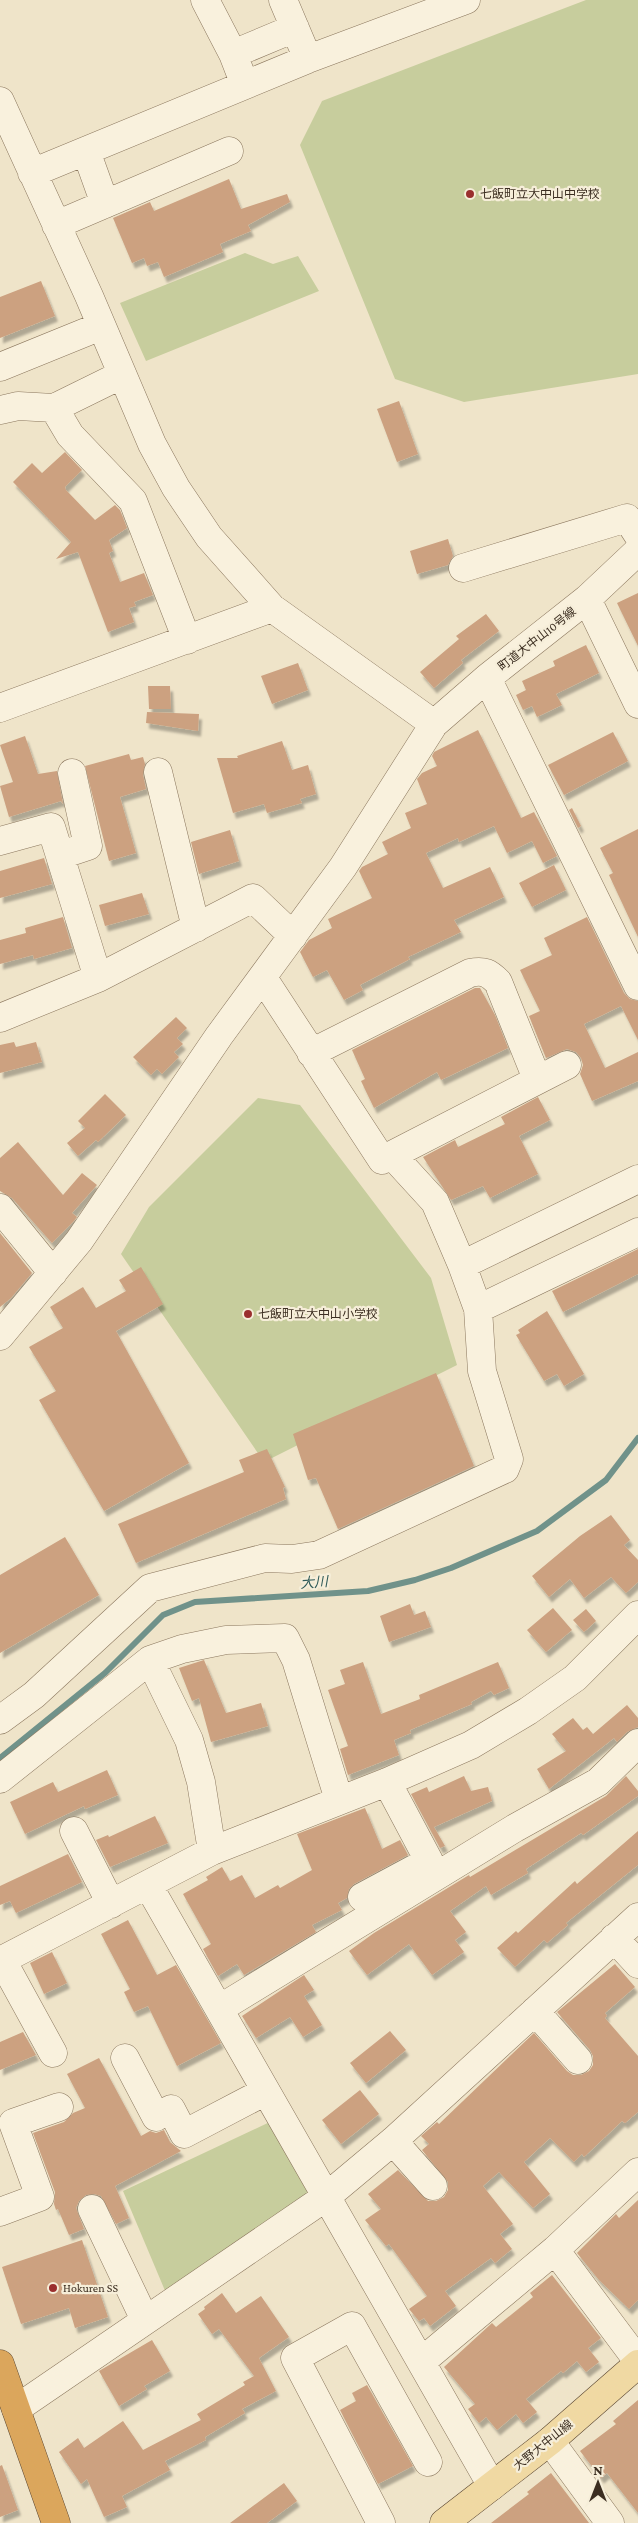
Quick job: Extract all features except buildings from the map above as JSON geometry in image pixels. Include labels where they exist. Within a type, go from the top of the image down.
[{"type":"highway","points":[[0,2364],[56,2523]]},
{"type":"main road","name":"大野大中山線","points":[[459,2519],[492,2486],[550,2441],[638,2362]]},
{"type":"street","points":[[205,0],[233,54],[246,85]]},
{"type":"street","points":[[283,0],[308,59]]},
{"type":"street","points":[[32,173],[432,6],[466,0]]},
{"type":"street","points":[[233,54],[295,28]]},
{"type":"street","points":[[0,101],[152,444],[176,488],[209,537],[272,608],[434,724]]},
{"type":"street","points":[[86,151],[105,204]]},
{"type":"street","points":[[56,225],[229,151]]},
{"type":"street","points":[[0,367],[101,326]]},
{"type":"street","points":[[0,410],[18,406],[54,408],[122,376]]},
{"type":"street","points":[[54,408],[70,435],[134,501],[187,640]]},
{"type":"street","points":[[463,568],[627,518],[638,535]]},
{"type":"street","name":"町道大中山10号線","points":[[0,1336],[79,1241],[219,1036],[343,867],[434,724],[487,678],[587,599],[638,551]]},
{"type":"street","points":[[587,599],[638,704]]},
{"type":"street","points":[[0,708],[272,608]]},
{"type":"street","points":[[487,678],[638,986]]},
{"type":"street","points":[[158,772],[196,928]]},
{"type":"street","points":[[61,856],[88,846],[72,773]]},
{"type":"street","points":[[0,841],[51,827],[98,978]]},
{"type":"street","points":[[0,1018],[98,978],[253,898],[293,936]]},
{"type":"street","points":[[312,1052],[470,973],[478,971],[488,973],[498,982],[537,1079]]},
{"type":"street","points":[[263,978],[382,1160],[567,1065]]},
{"type":"street","points":[[0,1720],[34,1695],[150,1588],[265,1558],[292,1559],[319,1555],[505,1469],[509,1459],[482,1371],[478,1309],[462,1265],[435,1202],[392,1156]]},
{"type":"street","points":[[462,1265],[638,1180]]},
{"type":"street","points":[[0,1208],[53,1273]]},
{"type":"street","points":[[478,1309],[638,1232]]},
{"type":"street","points":[[53,2053],[1,1961],[212,1851],[387,1782],[471,1745],[528,1711],[575,1678],[638,1615]]},
{"type":"street","points":[[0,1779],[150,1660],[182,1649],[226,1640],[285,1638],[296,1660],[339,1800]]},
{"type":"street","points":[[150,1660],[190,1740],[201,1782],[212,1851]]},
{"type":"street","points":[[219,2009],[515,1828],[598,1782],[638,1743]]},
{"type":"street","points":[[362,1897],[429,1861],[387,1782]]},
{"type":"street","points":[[74,1831],[111,1904]]},
{"type":"street","points":[[148,1884],[492,2486]]},
{"type":"street","points":[[16,2409],[326,2196],[392,2142],[638,1917]]},
{"type":"street","points":[[614,1938],[638,1964]]},
{"type":"street","points":[[535,2011],[578,2060]]},
{"type":"street","points":[[125,2058],[156,2117],[171,2109],[184,2134],[266,2091]]},
{"type":"street","points":[[0,2212],[40,2197],[13,2123],[59,2107]]},
{"type":"street","points":[[392,2142],[433,2186]]},
{"type":"street","points":[[421,2362],[555,2250],[638,2172]]},
{"type":"street","points":[[92,2209],[145,2320]]},
{"type":"street","points":[[555,2250],[638,2362]]},
{"type":"street","points":[[381,2523],[295,2358],[352,2326],[428,2462]]},
{"type":"street","points":[[550,2441],[610,2523]]},
{"type":"green space","name":"七飯町立大中山中学校","points":[[586,0],[638,0],[638,374],[464,402],[395,379],[300,145],[322,101]]},
{"type":"green space","points":[[245,253],[273,264],[298,256],[319,291],[146,361],[120,303]]},
{"type":"green space","points":[[258,1098],[300,1105],[431,1278],[457,1365],[264,1462],[121,1254],[149,1207]]},
{"type":"green space","points":[[272,2121],[309,2184],[307,2194],[166,2293],[123,2191]]},
{"type":"waterway","name":"大川","points":[[0,1758],[105,1673],[163,1615],[195,1602],[368,1591],[415,1580],[451,1568],[537,1531],[606,1480],[638,1438]]},
{"type":"place","name":"七飯町立大中山中学校","points":[[470,194]]},
{"type":"place","name":"七飯町立大中山小学校","points":[[248,1314]]},
{"type":"place","name":"Hokuren SS","points":[[53,2288]]}]
